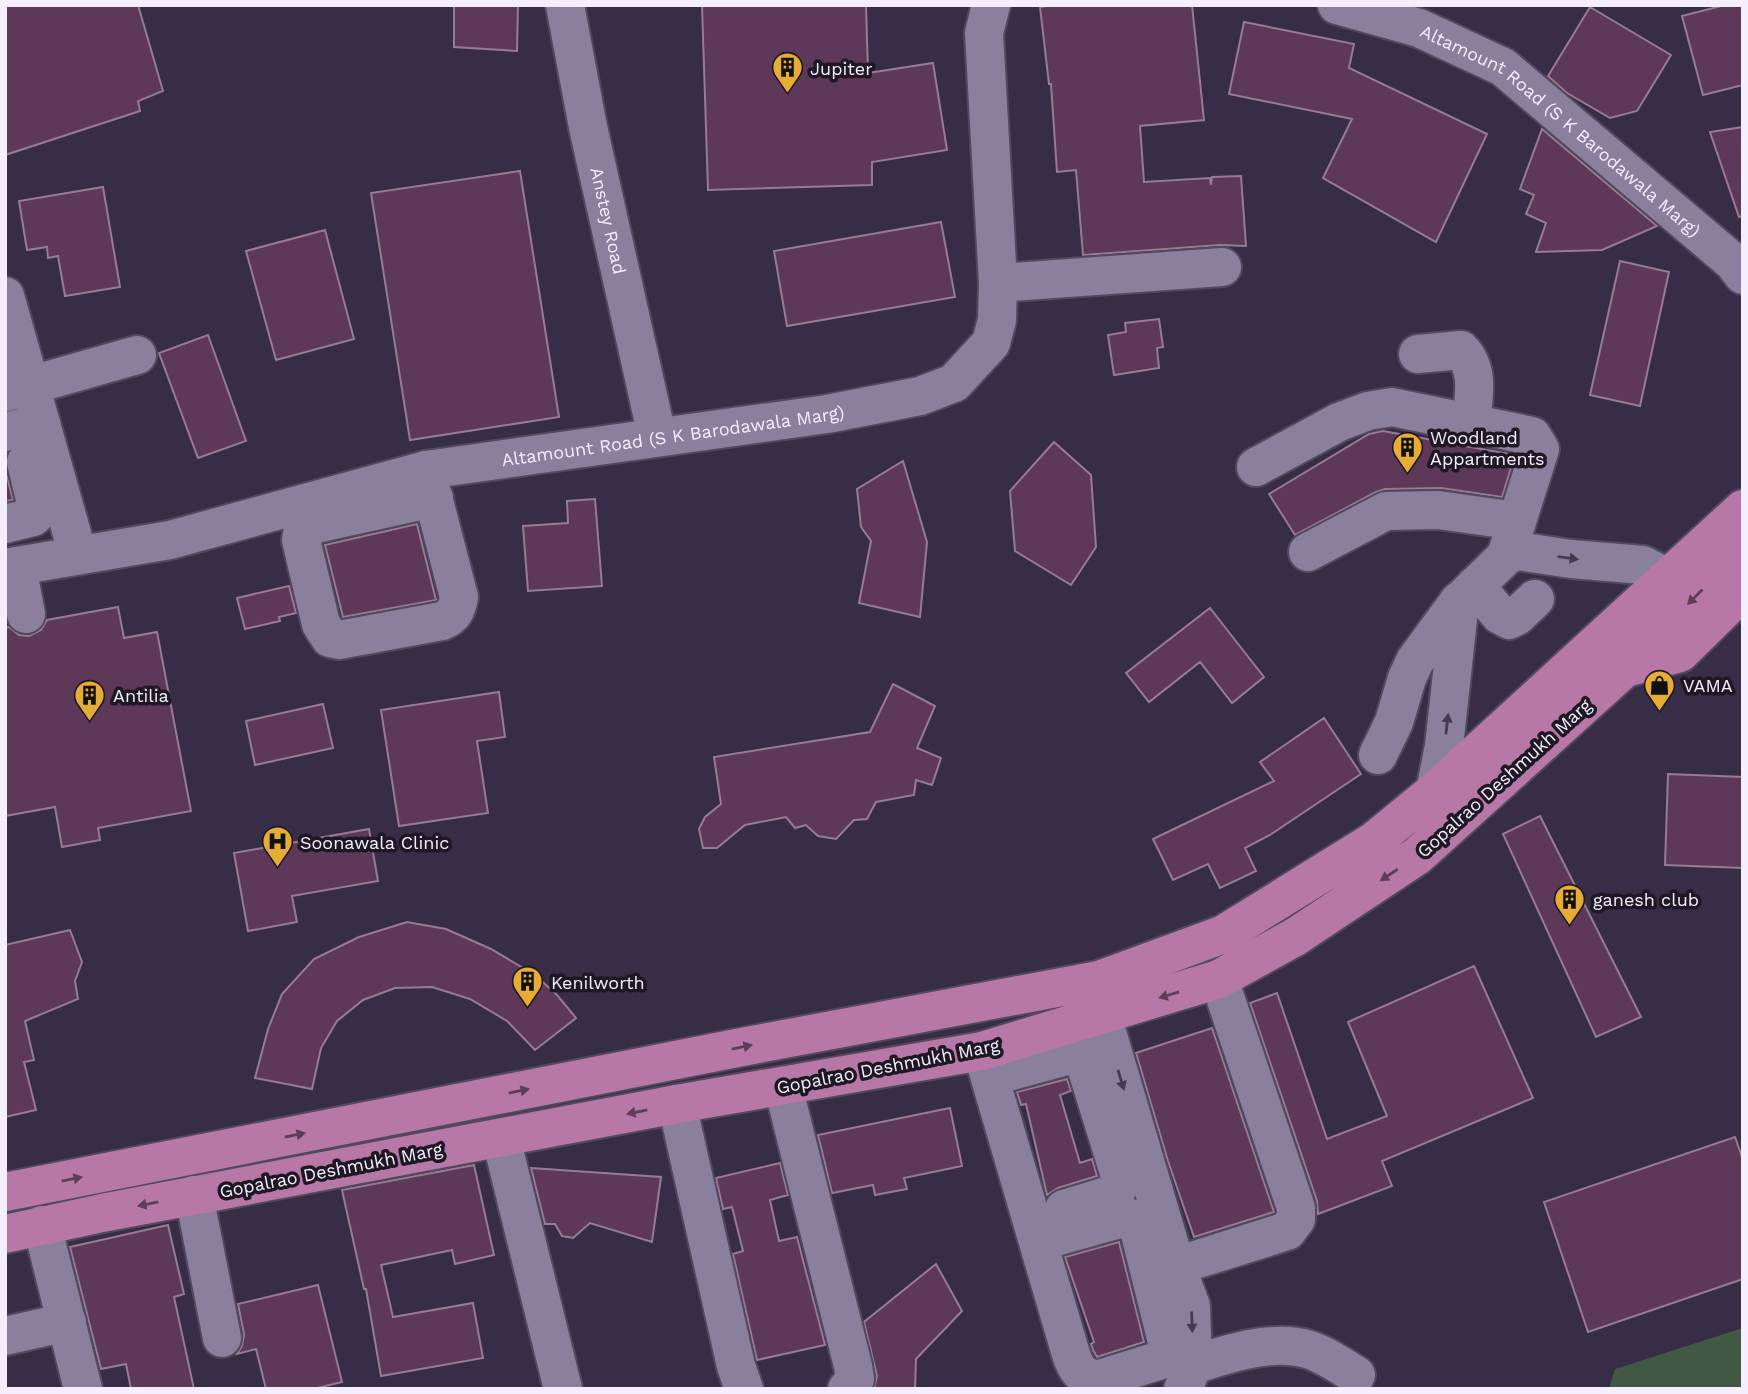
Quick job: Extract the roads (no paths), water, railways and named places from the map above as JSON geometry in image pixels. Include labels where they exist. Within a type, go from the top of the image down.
[{"type":"main road","name":"Gopalrao Deshmukh Marg","points":[[5,1192],[733,1048],[1098,980],[1224,934],[1374,841],[1435,791],[1743,509]]},
{"type":"main road","name":"Gopalrao Deshmukh Marg","points":[[5,1234],[194,1195],[677,1104],[783,1086],[986,1064],[1102,1015],[1219,979],[1295,937],[1417,856],[1624,669],[1743,548]]},
{"type":"main road","points":[[1624,669],[1680,653],[1739,604]]},
{"type":"street","name":"Anstey Road","points":[[565,5],[588,127],[657,436]]},
{"type":"street","name":"Altamount Road (S K Barodawala Marg)","points":[[20,565],[322,511],[430,484],[657,436],[827,414],[920,396],[954,383],[991,343],[997,320],[998,283],[984,33],[991,5]]},
{"type":"street","name":"Altamount Road (S K Barodawala Marg)","points":[[1337,5],[1419,28],[1503,67],[1740,266]]},
{"type":"street","points":[[998,283],[1222,267]]},
{"type":"street","points":[[5,296],[21,428],[38,509],[36,515],[15,522],[26,614]]},
{"type":"street","points":[[1418,354],[1461,351],[1470,359],[1474,370],[1471,424]]},
{"type":"street","points":[[18,389],[137,355]]},
{"type":"street","points":[[1256,467],[1339,422],[1368,411],[1392,407],[1532,436],[1537,441],[1540,449],[1511,539],[1415,661],[1394,722],[1378,755]]},
{"type":"street","points":[[21,428],[78,555]]},
{"type":"street","points":[[322,511],[303,529],[301,540],[321,624],[330,638],[339,640],[442,621],[450,617],[457,608],[459,597],[430,484]]},
{"type":"street","points":[[1308,552],[1386,511],[1438,510],[1511,539],[1517,551],[1643,565],[1668,578]]},
{"type":"street","points":[[1468,593],[1509,620],[1535,599]]},
{"type":"street","points":[[1435,791],[1468,593]]},
{"type":"street","points":[[1176,1266],[1287,1231],[1296,1219],[1296,1208],[1219,979]]},
{"type":"street","points":[[1102,1015],[1176,1266],[1191,1306],[1188,1377]]},
{"type":"street","points":[[1079,1054],[1084,1060],[1121,1179],[1117,1190],[1035,1231],[986,1064],[1079,1054]]},
{"type":"street","points":[[783,1086],[853,1366],[855,1379],[847,1389]]},
{"type":"street","points":[[677,1104],[736,1366],[744,1389]]},
{"type":"street","points":[[501,1138],[564,1389]]},
{"type":"street","points":[[194,1195],[222,1338]]},
{"type":"street","points":[[42,1225],[83,1389]]},
{"type":"street","points":[[5,1336],[66,1322]]},
{"type":"street","points":[[1188,1377],[1224,1355],[1284,1345],[1309,1350],[1352,1384]]},
{"type":"place","name":"Jupiter","points":[[787,95]]},
{"type":"place","name":"Woodland Appartments","points":[[1407,474]]},
{"type":"place","name":"VAMA","points":[[1660,712]]},
{"type":"place","name":"Antilia","points":[[90,722]]},
{"type":"place","name":"Soonawala Clinic","points":[[277,869]]},
{"type":"place","name":"ganesh club","points":[[1570,926]]},
{"type":"place","name":"Kenilworth","points":[[528,1009]]}]
